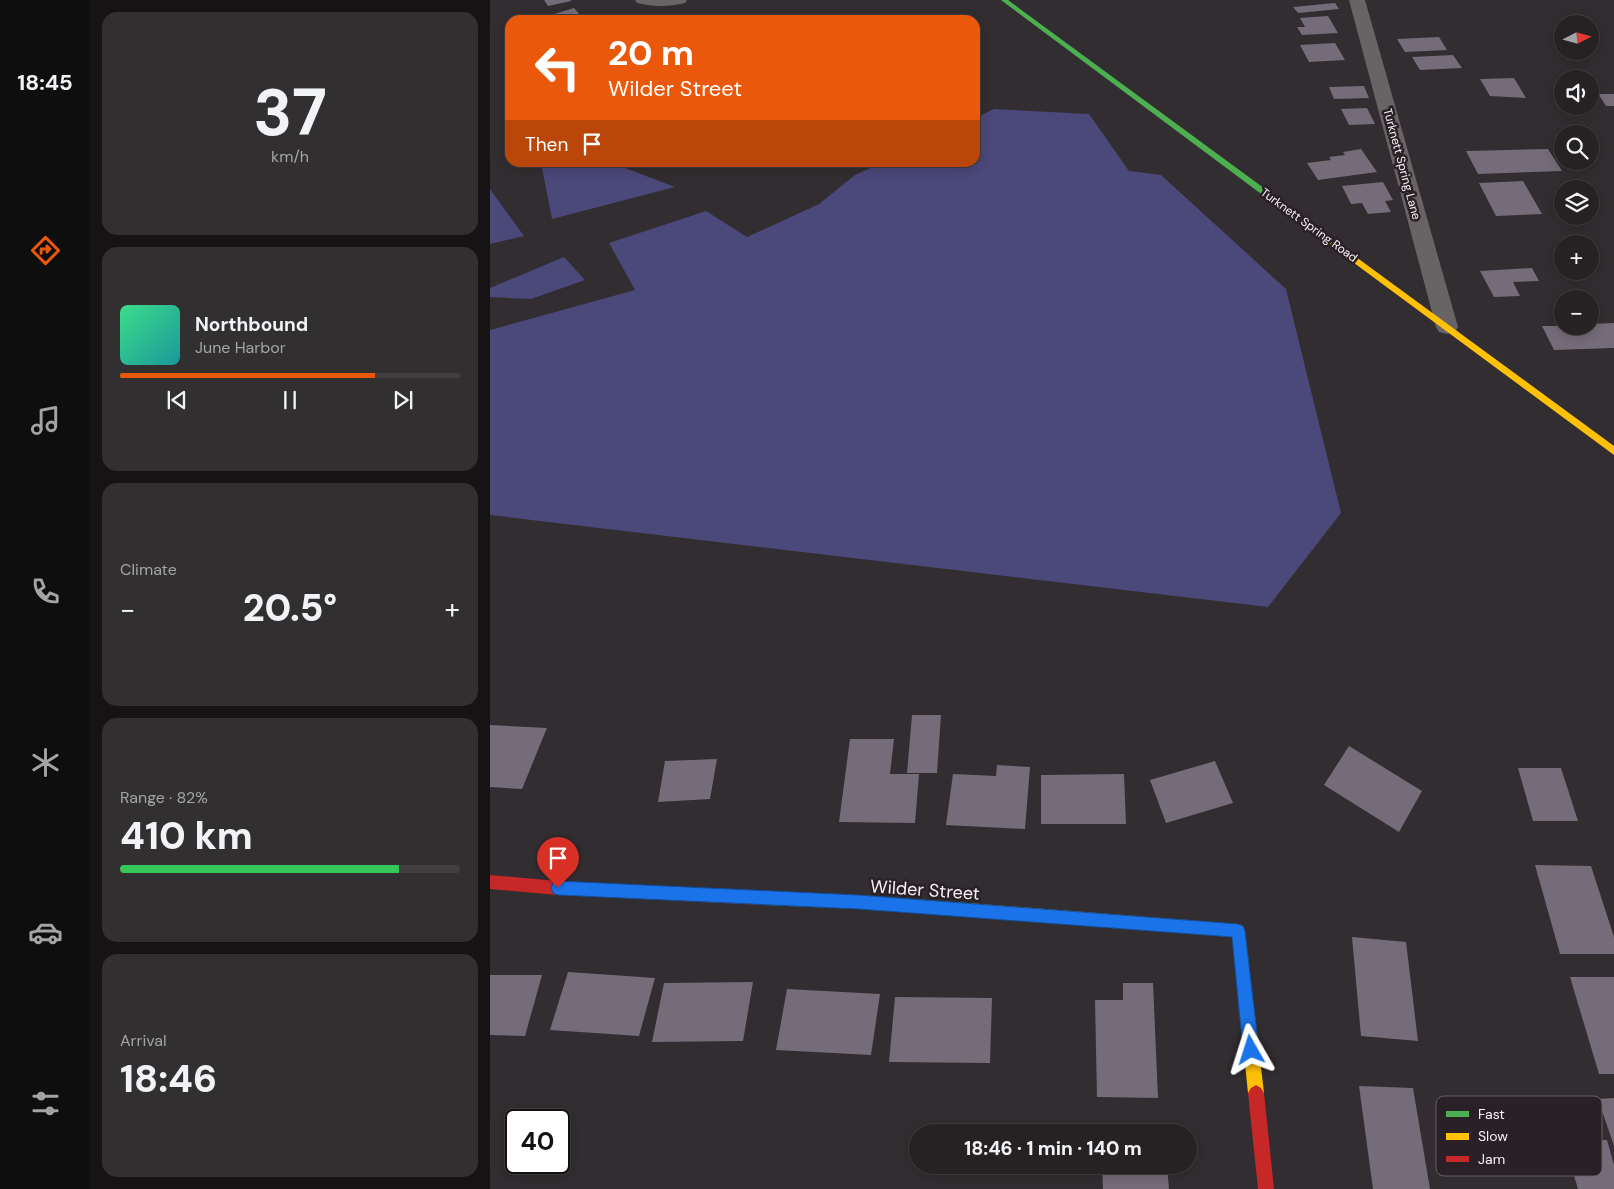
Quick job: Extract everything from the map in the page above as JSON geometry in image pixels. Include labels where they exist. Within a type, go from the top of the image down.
[{"type":"street","points":[[643,0],[665,2],[679,0]]},
{"type":"street","name":"Turknett Spring Road","points":[[1004,0],[1614,451]]},
{"type":"street","name":"Turknett Spring Lane","points":[[1357,0],[1447,327]]},
{"type":"street","name":"Wilder Street","points":[[490,882],[558,888],[858,902],[1238,931],[1266,1189]]},
{"type":"shaded area","points":[[994,109],[1089,114],[1129,171],[1161,175],[1286,289],[1341,513],[1268,607],[490,515],[490,330],[635,290],[609,243],[706,211],[747,237],[819,204],[855,175],[872,167],[980,167],[980,116]]},
{"type":"shaded area","points":[[542,167],[622,167],[675,187],[552,219]]},
{"type":"shaded area","points":[[490,189],[524,236],[490,244]]},
{"type":"shaded area","points":[[564,257],[585,280],[531,299],[490,297],[490,288]]},
{"type":"building","points":[[544,0],[571,0],[571,1],[548,6]]},
{"type":"building","points":[[1335,3],[1339,9],[1298,13],[1293,7]]},
{"type":"building","points":[[574,8],[580,15],[551,15]]},
{"type":"building","points":[[1328,16],[1338,33],[1302,35],[1297,27],[1305,27],[1300,18]]},
{"type":"building","points":[[1439,37],[1447,50],[1405,52],[1397,39]]},
{"type":"building","points":[[1335,43],[1345,60],[1309,62],[1300,45]]},
{"type":"building","points":[[1453,55],[1462,68],[1420,70],[1412,57]]},
{"type":"building","points":[[1514,78],[1526,98],[1490,96],[1480,79]]},
{"type":"building","points":[[1364,86],[1369,98],[1334,99],[1329,87]]},
{"type":"building","points":[[1599,94],[1614,94],[1614,106],[1606,106]]},
{"type":"building","points":[[1367,108],[1375,124],[1349,125],[1341,109]]},
{"type":"building","points":[[1361,149],[1377,172],[1318,180],[1307,163],[1331,160],[1329,157],[1345,155],[1343,152]]},
{"type":"building","points":[[1548,149],[1554,158],[1554,170],[1562,171],[1478,174],[1466,151]]},
{"type":"building","points":[[1523,181],[1542,214],[1496,216],[1479,183]]},
{"type":"building","points":[[1383,182],[1393,200],[1385,201],[1391,212],[1368,214],[1362,203],[1351,204],[1342,186]]},
{"type":"building","points":[[1532,268],[1539,281],[1513,282],[1520,296],[1494,297],[1480,271]]},
{"type":"building","points":[[1614,323],[1614,348],[1554,350],[1542,326],[1554,326],[1554,335],[1599,335],[1599,324]]},
{"type":"building","points":[[912,715],[941,715],[937,773],[907,773]]},
{"type":"building","points":[[490,725],[547,728],[522,789],[490,787]]},
{"type":"building","points":[[850,739],[894,739],[890,774],[919,774],[915,823],[839,822]]},
{"type":"building","points":[[1349,746],[1422,791],[1399,832],[1324,785]]},
{"type":"building","points":[[717,759],[710,799],[658,802],[665,761]]},
{"type":"building","points":[[1215,761],[1233,803],[1166,823],[1150,780]]},
{"type":"building","points":[[997,765],[1030,767],[1025,829],[946,825],[953,774],[996,776]]},
{"type":"building","points":[[1518,768],[1561,768],[1578,821],[1533,821]]},
{"type":"building","points":[[1124,774],[1126,824],[1041,824],[1041,775]]},
{"type":"building","points":[[1535,865],[1591,866],[1614,937],[1614,954],[1560,954]]},
{"type":"building","points":[[1352,937],[1406,942],[1418,1041],[1361,1036]]},
{"type":"building","points":[[568,972],[655,978],[639,1036],[550,1030]]},
{"type":"building","points":[[490,975],[542,975],[525,1036],[490,1035]]},
{"type":"building","points":[[1570,977],[1614,977],[1614,1074],[1599,1074]]},
{"type":"building","points":[[753,982],[743,1041],[652,1042],[664,983]]},
{"type":"building","points":[[1123,983],[1153,983],[1158,1098],[1097,1097],[1095,1000],[1123,1000]]},
{"type":"building","points":[[787,989],[880,994],[871,1055],[776,1050]]},
{"type":"building","points":[[895,997],[992,998],[990,1063],[889,1062]]},
{"type":"building","points":[[1359,1086],[1413,1088],[1430,1189],[1373,1189]]},
{"type":"building","points":[[1614,1098],[1614,1146],[1602,1111],[1602,1099]]},
{"type":"building","points":[[1602,1140],[1607,1140],[1614,1165],[1614,1189],[1578,1189],[1574,1176],[1602,1176]]},
{"type":"building","points":[[1102,1174],[1168,1174],[1169,1189],[1103,1189]]},
{"type":"traffic: fast","points":[[1004,0],[1326,238]]},
{"type":"traffic: fast","points":[[764,898],[858,902],[967,910]]},
{"type":"traffic: slow","points":[[1326,238],[1614,451]]},
{"type":"traffic: slow","points":[[967,910],[1238,931],[1256,1093]]},
{"type":"traffic: jam","points":[[490,882],[557,888],[764,898]]},
{"type":"traffic: jam","points":[[1256,1093],[1266,1189]]},
{"type":"route","points":[[558,888],[858,902],[1238,931],[1251,1050]]}]
